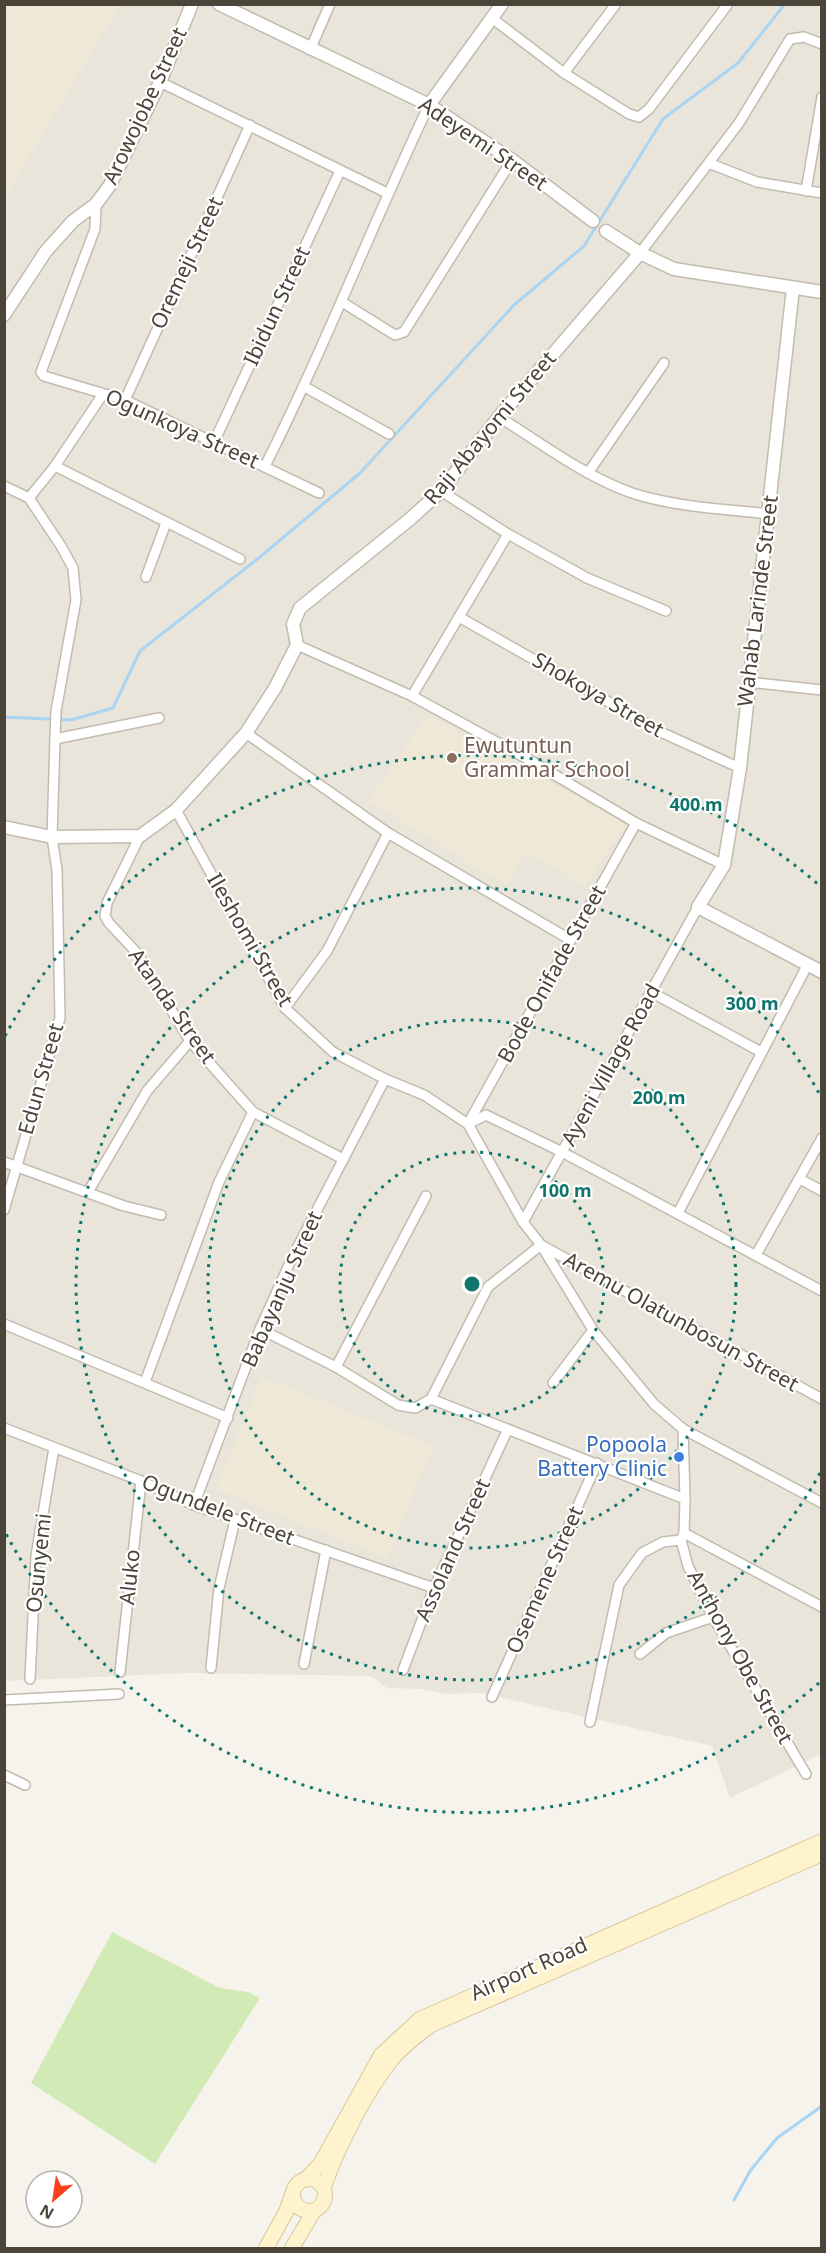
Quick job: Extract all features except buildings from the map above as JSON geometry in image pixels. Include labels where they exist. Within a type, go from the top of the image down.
[{"type":"main road","name":"Airport Road","points":[[306,2179],[321,2163],[381,2055],[420,2019],[822,1841]]},
{"type":"main road","name":"Airport Road","points":[[324,2187],[330,2165],[376,2082],[394,2057],[431,2025],[822,1854]]},
{"type":"main road","points":[[266,2248],[286,2212],[293,2190],[306,2179],[318,2181],[326,2193],[323,2204],[314,2211],[292,2248]]},
{"type":"main road","points":[[293,2190],[292,2197],[300,2209],[314,2211]]},
{"type":"street","name":"Arowojobe Street","points":[[4,315],[26,279],[51,245],[73,221],[96,204],[110,186],[160,82],[192,4]]},
{"type":"street","name":"Adeyemi Street","points":[[219,4],[310,50],[429,105],[512,160],[640,254],[674,269],[822,292]]},
{"type":"street","points":[[310,50],[330,4]]},
{"type":"street","points":[[265,466],[305,387],[342,302],[349,279],[429,105],[502,4]]},
{"type":"street","points":[[564,73],[616,4]]},
{"type":"street","points":[[493,19],[564,73],[634,117],[644,115],[728,4]]},
{"type":"street","points":[[640,254],[711,164],[740,123],[790,39],[804,37],[822,44]]},
{"type":"street","points":[[160,82],[387,193]]},
{"type":"street","points":[[806,191],[822,97]]},
{"type":"street","name":"Oremeji Street","points":[[125,400],[250,125]]},
{"type":"street","points":[[342,302],[395,334],[404,332],[512,160]]},
{"type":"street","points":[[711,164],[757,182],[822,193]]},
{"type":"street","name":"Ibidun Street","points":[[214,442],[340,171]]},
{"type":"street","name":"Ogunkoya Street","points":[[96,204],[95,229],[41,372],[44,376],[125,400],[319,493]]},
{"type":"street","name":"Raji Abayomi Street","points":[[297,645],[293,624],[300,608],[441,491],[499,417],[640,254]]},
{"type":"street","name":"Wahab Larinde Street","points":[[698,907],[724,865],[740,768],[793,288]]},
{"type":"street","points":[[588,472],[663,363]]},
{"type":"street","points":[[305,387],[389,434]]},
{"type":"street","points":[[4,486],[29,498],[55,466],[103,394]]},
{"type":"street","points":[[499,417],[588,472],[632,493],[698,507],[769,514]]},
{"type":"street","points":[[55,466],[240,559]]},
{"type":"street","points":[[441,491],[508,534],[587,578],[666,611]]},
{"type":"street","name":"Edun Street","points":[[4,1210],[60,1018],[57,870],[52,837],[56,711],[76,600],[73,568],[29,498]]},
{"type":"street","points":[[146,577],[166,523]]},
{"type":"street","points":[[412,696],[508,534]]},
{"type":"street","name":"Shokoya Street","points":[[459,617],[664,734],[740,768]]},
{"type":"street","points":[[4,827],[52,837],[140,837],[176,810],[246,733],[275,688],[297,645],[412,696],[533,762],[636,823],[724,865]]},
{"type":"street","points":[[748,682],[822,690]]},
{"type":"street","points":[[55,739],[159,718]]},
{"type":"street","points":[[246,733],[388,832],[569,939]]},
{"type":"street","name":"Ileshomi Street","points":[[176,810],[285,1008],[333,1052],[385,1079],[423,1095],[468,1124]]},
{"type":"street","name":"Bode Onifade Street","points":[[468,1124],[520,1035],[569,939],[636,823]]},
{"type":"street","points":[[285,1008],[327,951],[388,832]]},
{"type":"street","name":"Atanda Street","points":[[140,837],[107,903],[105,916],[137,953],[190,1041],[253,1112],[343,1159]]},
{"type":"street","points":[[698,907],[822,972]]},
{"type":"street","name":"Ayeni Village Road","points":[[523,1222],[698,907]]},
{"type":"street","points":[[678,1213],[808,964]]},
{"type":"street","points":[[651,992],[761,1052]]},
{"type":"street","points":[[88,1192],[147,1091],[190,1041]]},
{"type":"street","name":"Babayanju Street","points":[[194,1505],[260,1329],[292,1258],[385,1079]]},
{"type":"street","points":[[145,1382],[219,1182],[253,1112]]},
{"type":"street","points":[[822,1291],[678,1213],[486,1114],[468,1124],[523,1222],[541,1245],[593,1330],[654,1404],[683,1429],[822,1503]]},
{"type":"street","points":[[756,1255],[822,1138]]},
{"type":"street","points":[[4,1162],[16,1164],[124,1206],[161,1215]]},
{"type":"street","points":[[800,1179],[822,1191]]},
{"type":"street","points":[[336,1367],[426,1196]]},
{"type":"street","points":[[260,1329],[336,1367],[398,1405],[415,1407],[431,1399],[488,1287],[541,1245]]},
{"type":"street","name":"Aremu Olatunbosun Street","points":[[541,1245],[822,1399]]},
{"type":"street","points":[[4,1324],[228,1418]]},
{"type":"street","points":[[553,1383],[593,1330]]},
{"type":"street","points":[[431,1399],[686,1500]]},
{"type":"street","name":"Ogundele Street","points":[[4,1428],[141,1481],[194,1505],[434,1588]]},
{"type":"street","name":"Anthony Obe Street","points":[[683,1429],[686,1500],[683,1537],[688,1566],[713,1617],[806,1774]]},
{"type":"street","name":"Assoland Street","points":[[403,1670],[434,1588],[507,1431]]},
{"type":"street","name":"Osunyemi","points":[[30,1679],[36,1556],[54,1448]]},
{"type":"street","name":"Osemene Street","points":[[492,1697],[597,1463]]},
{"type":"street","name":"Aluko","points":[[120,1672],[141,1481]]},
{"type":"street","points":[[211,1668],[219,1588],[235,1520]]},
{"type":"street","points":[[590,1722],[619,1585],[642,1553],[663,1542],[683,1537],[822,1607]]},
{"type":"street","points":[[304,1664],[326,1550]]},
{"type":"street","points":[[640,1654],[666,1633],[713,1617]]},
{"type":"street","points":[[4,1700],[119,1694]]},
{"type":"street","points":[[4,1775],[25,1785]]},
{"type":"shaded area","points":[[4,5],[119,5],[5,195]]},
{"type":"shaded area","points":[[119,5],[821,5],[821,1754],[730,1798],[712,1746],[482,1693],[446,1694],[421,1689],[387,1688],[371,1676],[187,1673],[5,1681],[5,195]]},
{"type":"shaded area","name":"Ewutuntun Grammar School","points":[[427,715],[626,824],[584,885],[527,851],[506,885],[369,801]]},
{"type":"shaded area","points":[[262,1377],[433,1446],[387,1558],[216,1489]]},
{"type":"green space","points":[[112,1932],[220,1988],[248,1992],[260,1998],[155,2164],[31,2083]]},
{"type":"waterway","points":[[4,717],[71,720],[113,708],[140,651],[260,557],[360,473],[514,305],[584,246],[663,119],[738,63],[785,4]]},
{"type":"waterway","points":[[734,2200],[750,2171],[777,2138],[822,2106]]},
{"type":"place","name":"Ewutuntun Grammar School","points":[[452,758]]},
{"type":"place","name":"Popoola Battery Clinic","points":[[679,1457]]}]
